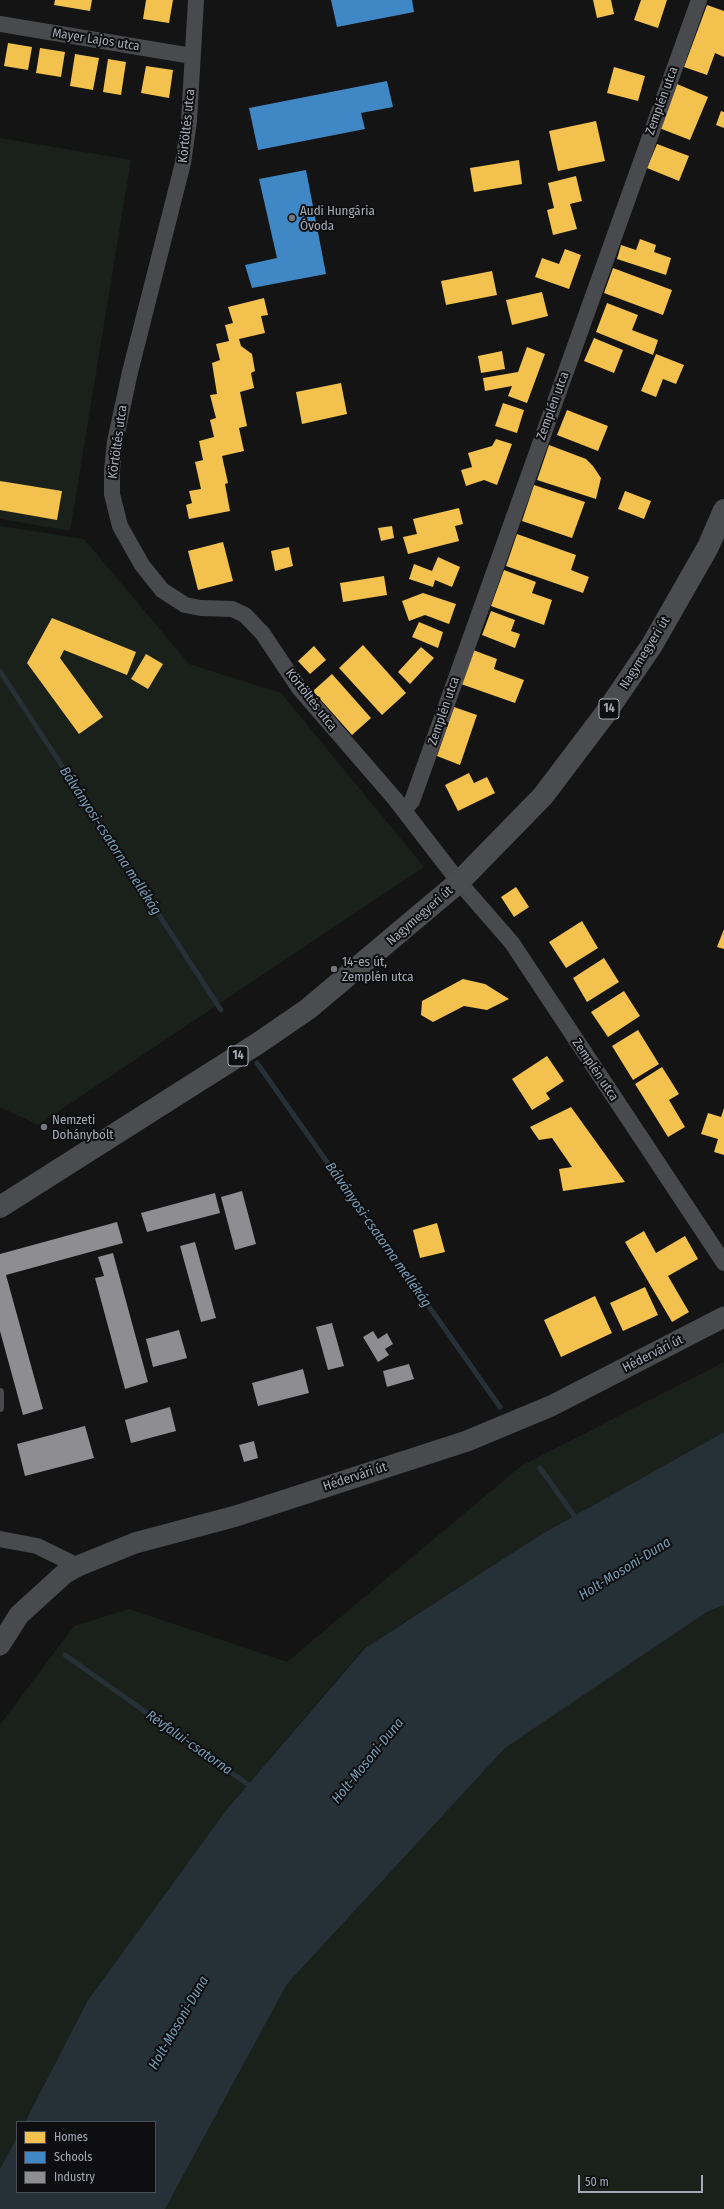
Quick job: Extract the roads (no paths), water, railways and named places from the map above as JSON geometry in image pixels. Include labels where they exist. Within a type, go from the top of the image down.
[{"type":"main road","name":"Nagymegyeri út","points":[[0,1207],[254,1046],[308,1009],[459,882],[543,796],[605,714],[652,645],[708,546],[724,510]]},
{"type":"street","name":"Körtöltés utca","points":[[196,0],[189,121],[183,163],[130,372],[115,442],[112,494],[117,516],[120,526],[142,565],[162,590],[185,605],[201,608],[232,609],[245,615],[254,624],[272,646],[299,688],[404,810],[459,882]]},
{"type":"street","name":"Zemplén utca","points":[[404,810],[412,801],[422,776],[699,0]]},
{"type":"street","name":"Mayer Lajos utca","points":[[0,24],[192,56]]},
{"type":"street","name":"Zemplén utca","points":[[459,882],[512,943],[723,1258]]},
{"type":"street","name":"Hédervári út","points":[[0,1645],[19,1615],[64,1574],[78,1566],[136,1542],[236,1516],[467,1441],[551,1406],[724,1318]]},
{"type":"street","points":[[0,1539],[37,1546],[78,1566]]},
{"type":"lane","points":[[0,1392],[0,1408]]},
{"type":"water","name":"Holt-Mosoni-Duna","points":[[724,1432],[724,1605],[707,1612],[505,1748],[287,1984],[165,2209],[0,2209],[0,2169],[16,2139],[16,2193],[156,2193],[156,2121],[26,2121],[88,2000],[227,1809],[365,1648],[540,1535]]},
{"type":"waterway","name":"Bálványosi-csatorna mellékág","points":[[0,671],[221,1010]]},
{"type":"waterway","name":"Bálványosi-csatorna mellékág","points":[[257,1063],[500,1407]]},
{"type":"waterway","name":"Bálványosi-csatorna mellékág","points":[[540,1468],[578,1521]]},
{"type":"waterway","name":"Révfalui-csatorna","points":[[65,1655],[253,1788]]},
{"type":"place","name":"Audi Hungária Óvoda","points":[[292,218]]},
{"type":"place","name":"14-es út, Zemplén utca","points":[[334,969]]},
{"type":"place","name":"Nemzeti Dohánybolt","points":[[44,1127]]}]
